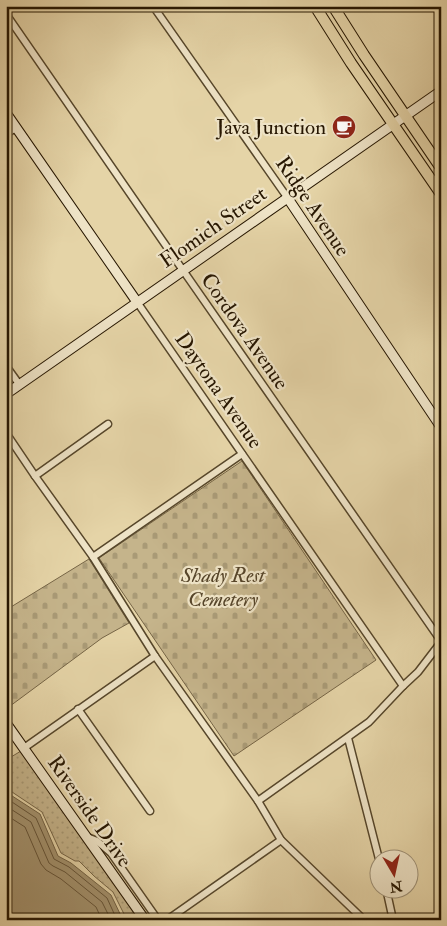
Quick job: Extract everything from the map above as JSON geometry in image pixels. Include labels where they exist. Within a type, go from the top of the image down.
[{"type":"main road","points":[[315,6],[351,63],[441,194]]},
{"type":"main road","points":[[333,6],[404,116],[441,168]]},
{"type":"street","name":"Ridge Avenue","points":[[153,6],[287,197],[441,427]]},
{"type":"street","name":"Cordova Avenue","points":[[6,14],[441,641]]},
{"type":"street","name":"Flomich Street","points":[[6,394],[441,91]]},
{"type":"street","name":"Daytona Avenue","points":[[6,113],[403,686]]},
{"type":"street","points":[[6,134],[16,128]]},
{"type":"street","points":[[6,366],[19,384]]},
{"type":"street","points":[[34,476],[108,424]]},
{"type":"street","points":[[6,433],[34,476],[93,557],[155,656],[258,801],[281,840],[364,920]]},
{"type":"street","points":[[93,557],[242,454]]},
{"type":"street","points":[[258,801],[369,722],[418,672],[441,641]]},
{"type":"street","points":[[24,748],[155,656]]},
{"type":"street","points":[[78,710],[150,811]]},
{"type":"street","name":"Riverside Drive","points":[[6,723],[145,920]]},
{"type":"street","points":[[348,738],[376,848]]},
{"type":"street","points":[[87,836],[111,852],[158,920]]},
{"type":"street","points":[[167,920],[281,840]]},
{"type":"street","points":[[388,898],[393,920]]},
{"type":"green space","name":"Shady Rest Cemetery","points":[[242,461],[376,660],[234,756],[99,558]]},
{"type":"green space","points":[[89,559],[129,623],[102,638],[6,709],[6,610]]},
{"type":"green space","points":[[21,751],[141,920],[127,920],[113,892],[79,861],[75,861],[61,853],[42,812],[6,788],[6,760]]},
{"type":"water","points":[[6,792],[40,814],[58,856],[71,863],[111,895],[123,920],[6,920]]},
{"type":"place","name":"Java Junction","points":[[344,127]]}]
